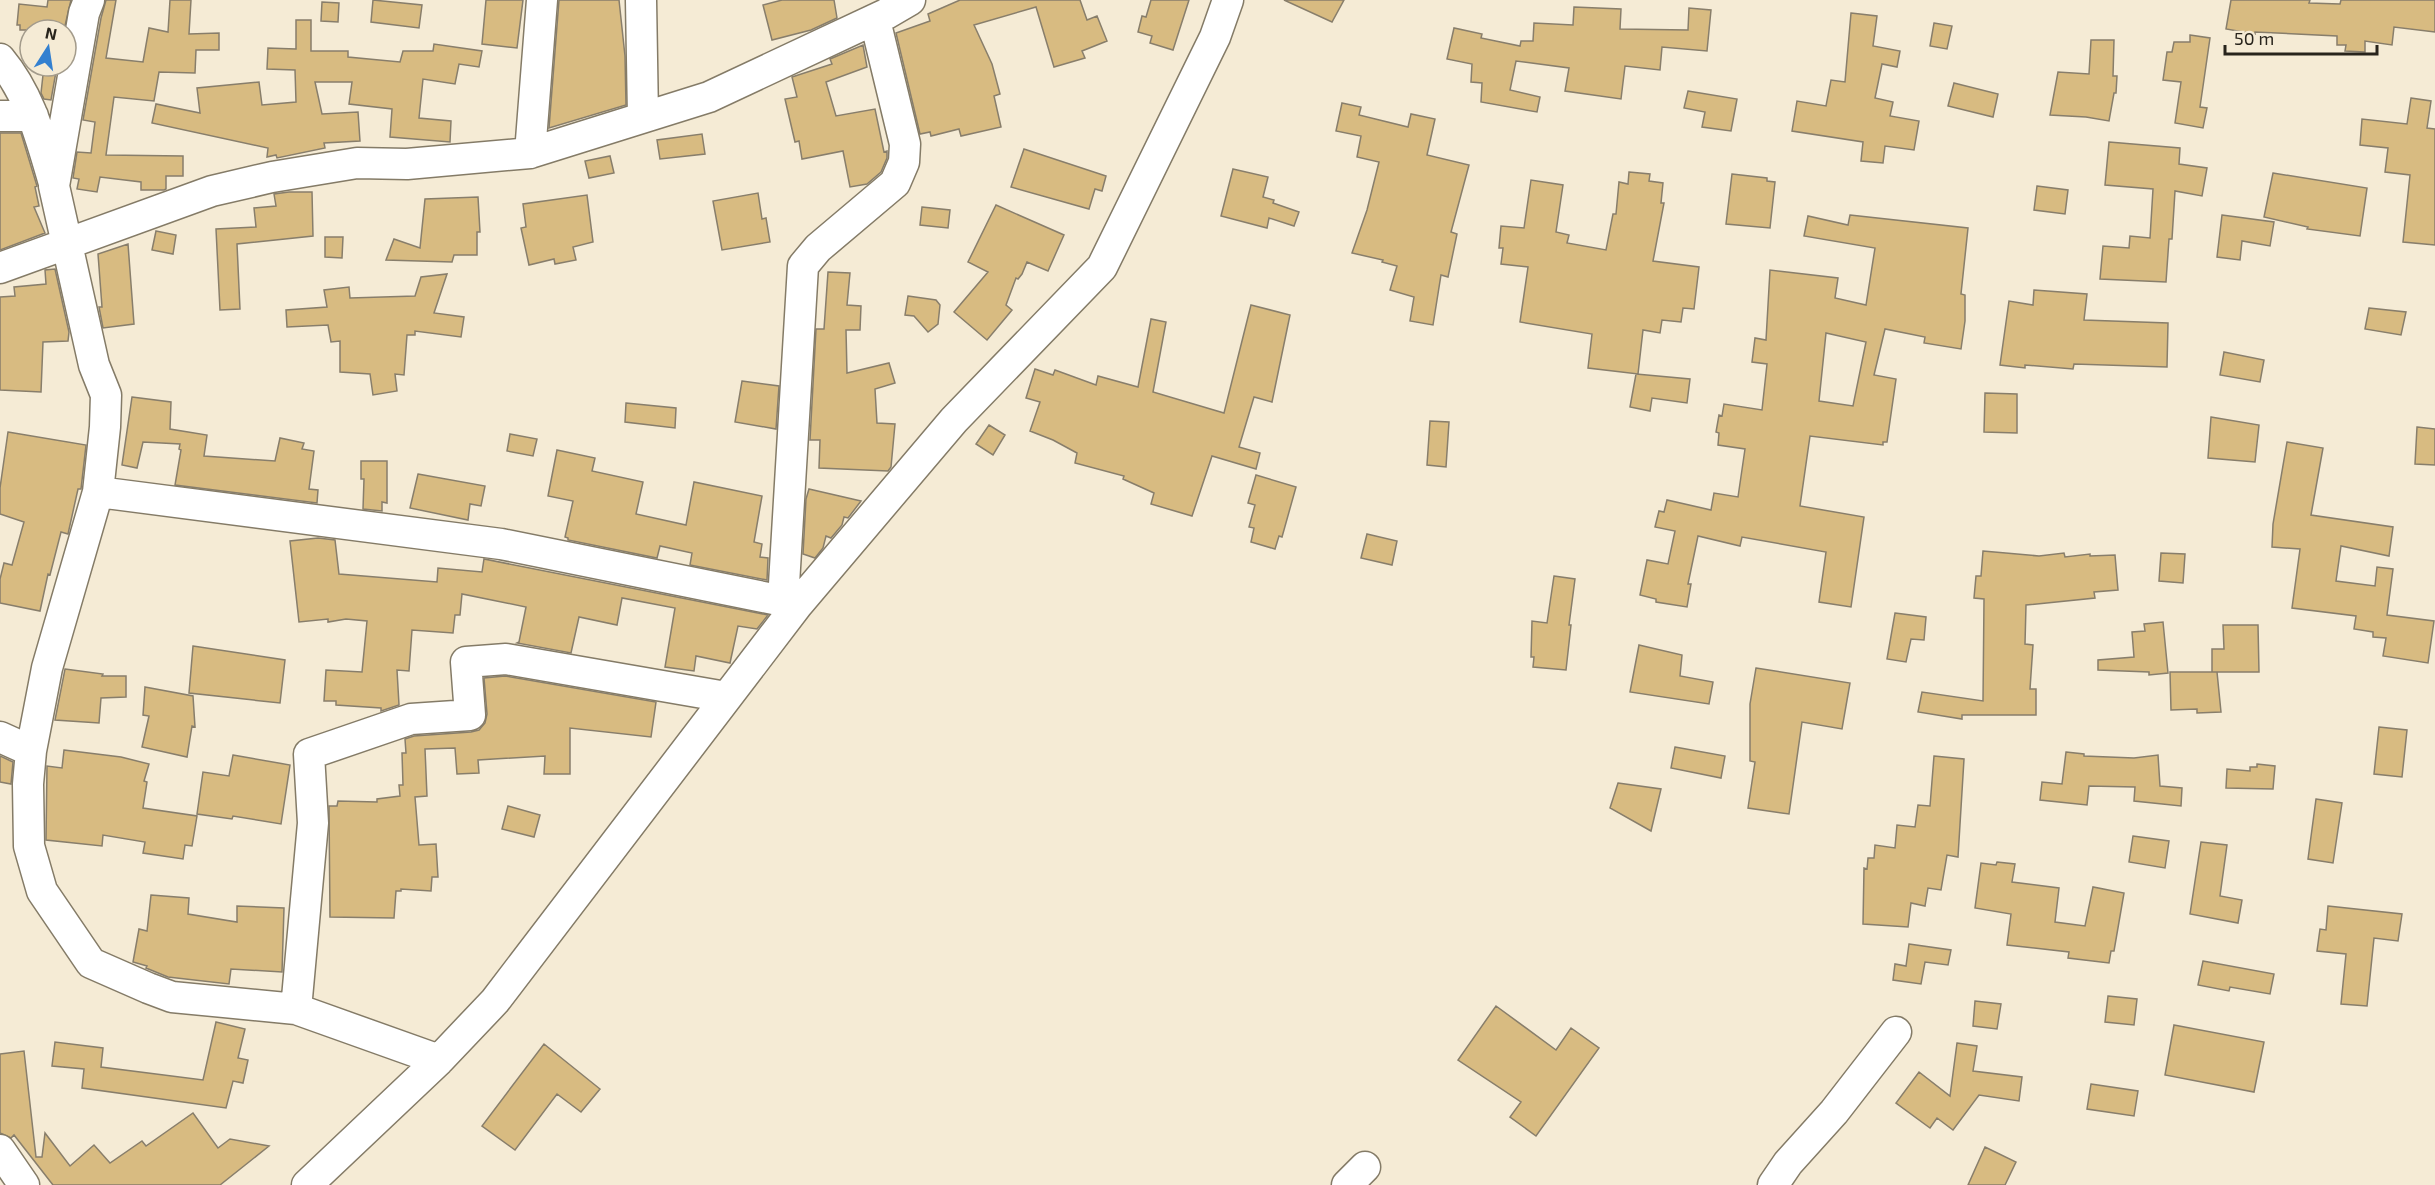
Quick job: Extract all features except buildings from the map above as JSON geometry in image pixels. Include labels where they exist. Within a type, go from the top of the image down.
[{"type":"street","points":[[54,186],[84,13],[89,0]]},
{"type":"street","points":[[530,153],[542,0]]},
{"type":"street","points":[[641,0],[643,117]]},
{"type":"street","points":[[307,1185],[439,1060],[495,1001],[726,697],[791,602],[954,420],[1102,267],[1215,37],[1228,0]]},
{"type":"street","points":[[0,268],[66,242],[212,191],[272,177],[357,163],[407,165],[530,153],[709,97],[889,8],[905,144],[904,162],[895,183],[818,248],[803,266],[791,602]]},
{"type":"street","points":[[0,59],[17,79],[33,116],[54,186],[94,365],[106,395],[98,492],[47,668],[31,751],[28,784],[29,846],[42,891],[91,963],[172,997],[296,1009],[439,1060]]},
{"type":"street","points":[[0,116],[33,116]]},
{"type":"street","points":[[98,492],[501,544],[791,602]]},
{"type":"street","points":[[296,1009],[313,824],[309,754],[411,719],[470,715],[466,662],[506,659],[726,697]]},
{"type":"street","points":[[0,737],[31,751]]},
{"type":"street","points":[[1773,1185],[1788,1163],[1834,1112],[1896,1032]]},
{"type":"street","points":[[0,1150],[24,1185]]}]
